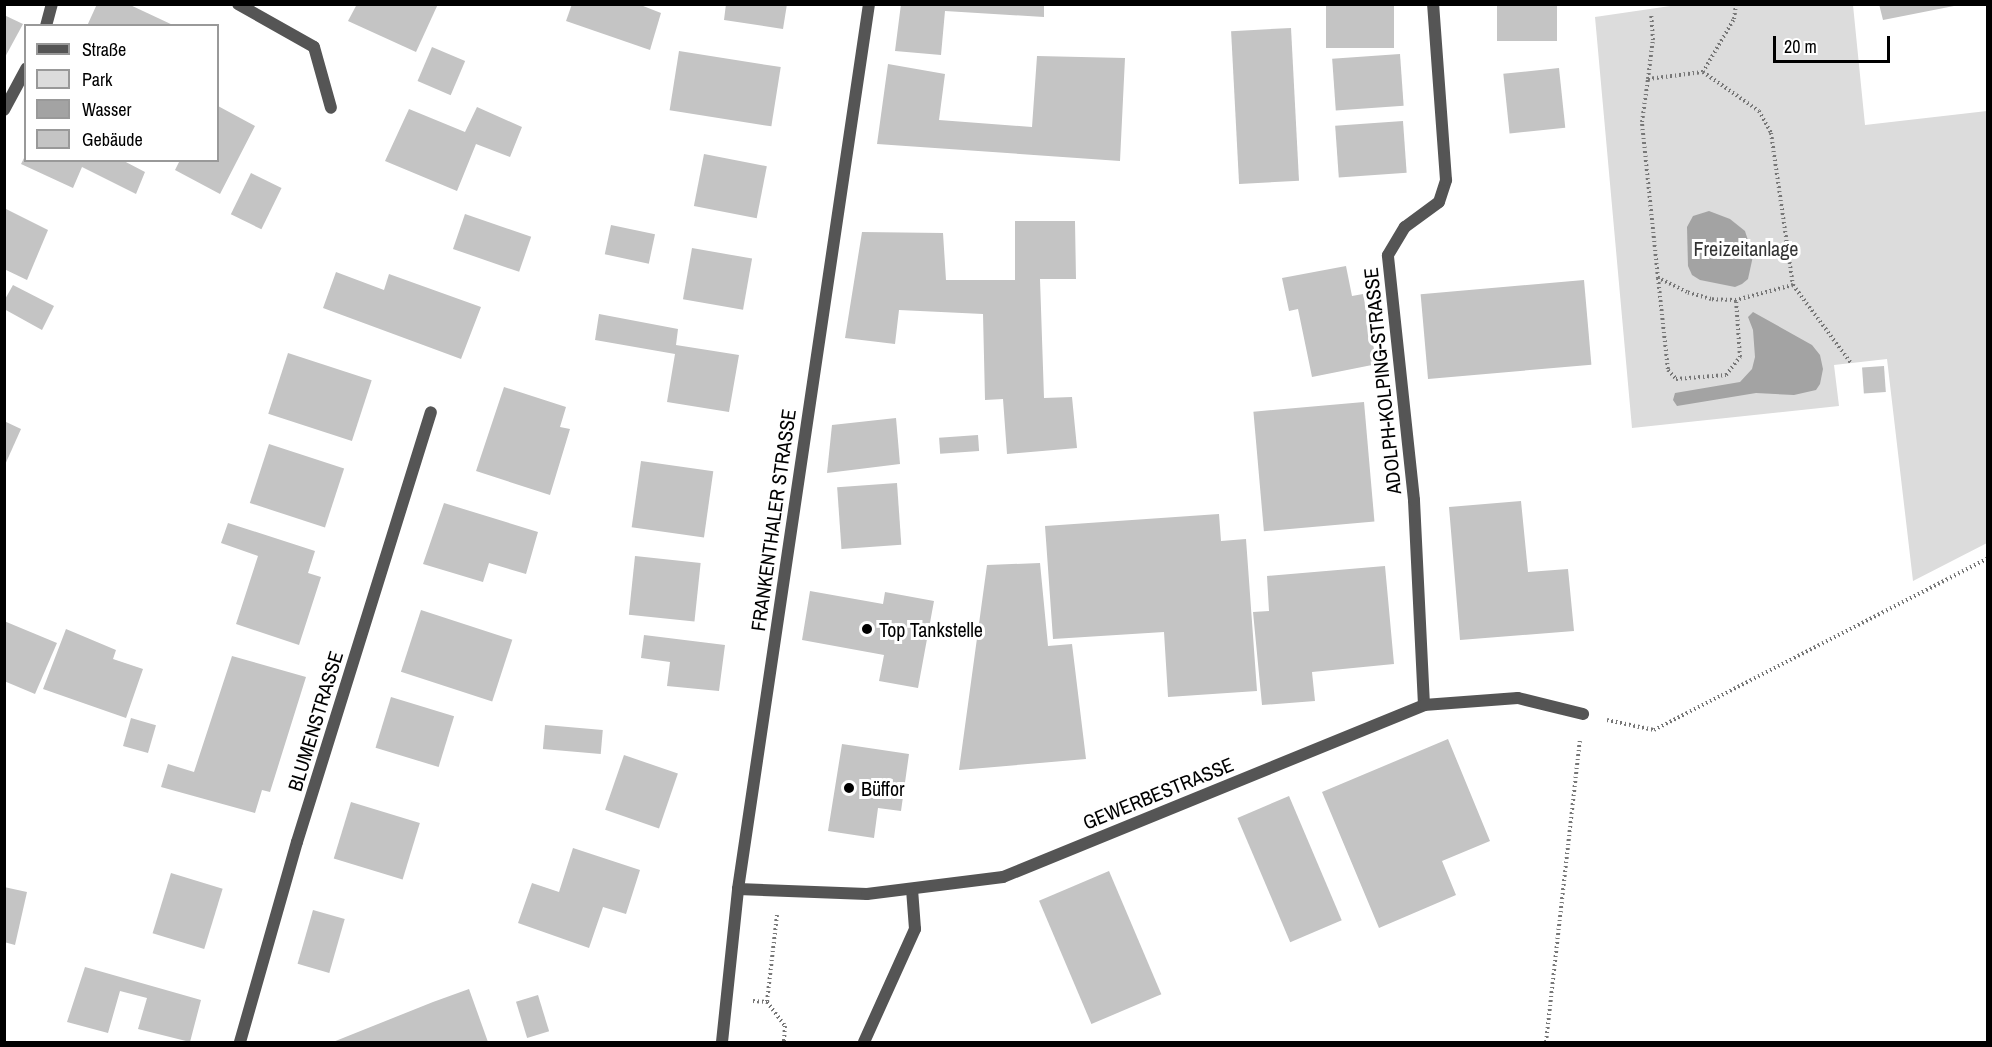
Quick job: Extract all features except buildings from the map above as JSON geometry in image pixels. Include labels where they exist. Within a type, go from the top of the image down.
[{"type":"street","points":[[47,24],[52,4]]},
{"type":"street","points":[[238,4],[314,47],[332,108]]},
{"type":"street","name":"FRANKENTHALER STRASSE","points":[[722,1042],[738,889],[869,4]]},
{"type":"street","name":"ADOLPH-KOLPING-STRASSE","points":[[1425,705],[1414,500],[1388,255],[1405,227],[1439,202],[1446,180],[1433,4]]},
{"type":"street","points":[[4,110],[24,73]]},
{"type":"street","name":"BLUMENSTRASSE","points":[[240,1042],[297,842],[431,412]]},
{"type":"street","name":"GEWERBESTRASSE","points":[[738,889],[867,894],[1003,877],[1425,705],[1518,698],[1583,714]]},
{"type":"street","points":[[864,1042],[915,929],[912,889]]},
{"type":"path","points":[[1702,72],[1734,19],[1736,4]]},
{"type":"path","points":[[1651,13],[1653,40],[1642,122],[1668,370],[1676,379],[1726,375],[1740,357],[1736,300]]},
{"type":"path","points":[[1648,79],[1702,72],[1759,111],[1771,133],[1793,285],[1851,363]]},
{"type":"path","points":[[1658,278],[1711,299],[1736,300],[1793,285]]},
{"type":"path","points":[[1546,1042],[1583,714],[1654,730],[1988,558]]},
{"type":"path","points":[[779,891],[767,1002],[786,1026],[784,1042]]},
{"type":"green space","name":"Freizeitanlage","points":[[1684,4],[1853,5],[1865,125],[1987,111],[1987,543],[1913,581],[1887,359],[1834,365],[1839,406],[1632,428],[1595,17]]},
{"type":"water","points":[[1709,211],[1730,219],[1745,231],[1753,256],[1748,279],[1735,287],[1700,280],[1692,275],[1688,266],[1687,227],[1693,216]]},
{"type":"water","points":[[1753,312],[1812,345],[1820,355],[1823,369],[1820,384],[1816,390],[1794,395],[1756,393],[1677,406],[1673,400],[1675,393],[1740,382],[1752,369],[1755,357],[1753,330],[1748,317]]},
{"type":"place","name":"Top Tankstelle","points":[[867,629]]},
{"type":"place","name":"Büffor","points":[[849,788]]}]
